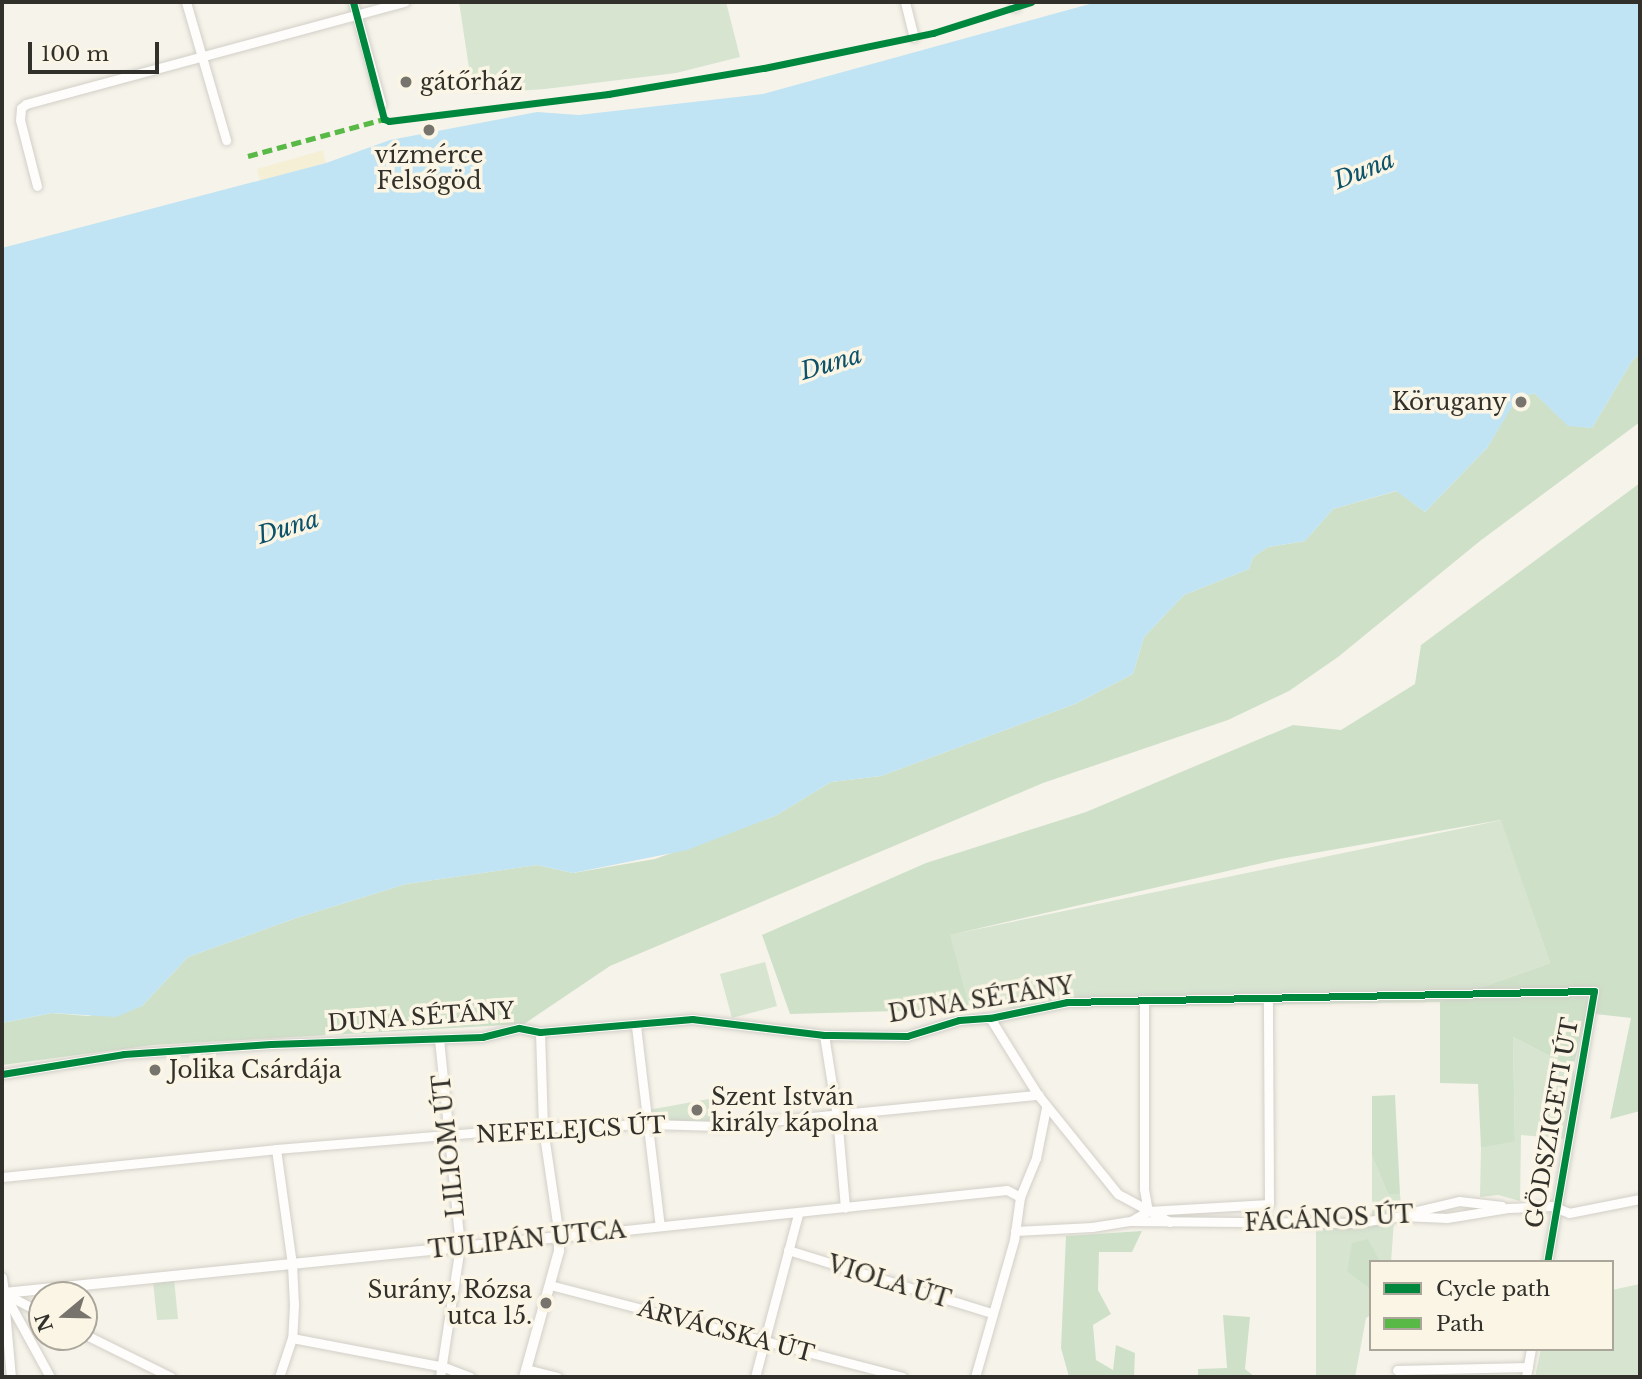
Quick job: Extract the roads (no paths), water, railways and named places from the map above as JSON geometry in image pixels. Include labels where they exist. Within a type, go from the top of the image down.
[{"type":"street","points":[[186,2],[226,139]]},
{"type":"street","points":[[353,2],[381,104]]},
{"type":"street","points":[[37,187],[20,120],[21,108],[405,2]]},
{"type":"street","points":[[905,2],[914,37]]},
{"type":"street","name":"DUNA SÉTÁNY","points":[[2,1074],[124,1054],[271,1044],[482,1037],[519,1028],[540,1032],[636,1026],[692,1019],[824,1035],[907,1036],[959,1020],[990,1018],[1068,1002],[1594,990]]},
{"type":"street","name":"GÖDSZIGETI ÚT","points":[[1547,1260],[1594,990]]},
{"type":"street","points":[[1131,1221],[1148,1211],[1269,1204],[1268,998]]},
{"type":"street","points":[[1143,1000],[1144,1189],[1148,1211]]},
{"type":"street","points":[[990,1018],[1046,1108],[1118,1194],[1170,1222]]},
{"type":"street","points":[[636,1026],[660,1226]]},
{"type":"street","points":[[540,1032],[543,1128],[559,1251],[525,1373],[557,1377]]},
{"type":"street","points":[[824,1035],[838,1116],[845,1208]]},
{"type":"street","name":"LILIOM ÚT","points":[[439,1039],[460,1246],[444,1367],[440,1377]]},
{"type":"street","name":"NEFELEJCS ÚT","points":[[2,1177],[276,1149],[543,1128],[648,1124],[719,1126],[1038,1095]]},
{"type":"street","points":[[975,1377],[1015,1231],[1020,1197],[1036,1158],[1046,1108]]},
{"type":"street","points":[[276,1149],[292,1264],[292,1338],[279,1377]]},
{"type":"street","name":"TULIPÁN UTCA","points":[[2,1295],[460,1246],[798,1214],[1007,1190],[1020,1197]]},
{"type":"street","name":"FÁCÁNOS ÚT","points":[[1015,1231],[1092,1227],[1131,1221],[1355,1223],[1402,1216],[1447,1217],[1509,1208],[1552,1206],[1569,1213],[1640,1199]]},
{"type":"street","points":[[1402,1216],[1459,1200],[1509,1208]]},
{"type":"street","points":[[755,1377],[798,1214]]},
{"type":"street","name":"VIOLA ÚT","points":[[788,1250],[991,1313]]},
{"type":"street","points":[[2,1278],[11,1377]]},
{"type":"street","name":"ÁRVÁCSKA ÚT","points":[[550,1285],[901,1377]]},
{"type":"street","points":[[2,1295],[28,1306]]},
{"type":"street","points":[[2,1295],[50,1377]]},
{"type":"street","points":[[292,1338],[444,1367],[470,1377]]},
{"type":"street","points":[[98,1341],[171,1377]]},
{"type":"street","points":[[1526,1377],[1531,1351]]},
{"type":"street","points":[[1397,1370],[1528,1367]]},
{"type":"water","name":"Duna","points":[[1097,2],[1640,2],[1640,354],[1632,361],[1592,428],[1568,426],[1534,393],[1516,400],[1487,448],[1425,512],[1396,491],[1333,509],[1305,541],[1268,547],[1253,557],[1249,569],[1184,595],[1144,637],[1133,674],[1075,704],[881,776],[831,782],[775,816],[687,850],[573,873],[537,865],[406,884],[296,918],[188,957],[142,1006],[116,1017],[52,1013],[2,1023],[2,248],[326,163],[390,140],[537,112],[579,115],[763,94]]},
{"type":"place","name":"gátőrház","points":[[406,82]]},
{"type":"place","name":"vízmérce Felsőgöd","points":[[429,130]]},
{"type":"place","name":"Körugany","points":[[1521,402]]},
{"type":"place","name":"Jolika Csárdája","points":[[155,1070]]},
{"type":"place","name":"Szent István király kápolna","points":[[697,1110]]},
{"type":"place","name":"Surány, Rózsa utca 15.","points":[[546,1303]]}]
